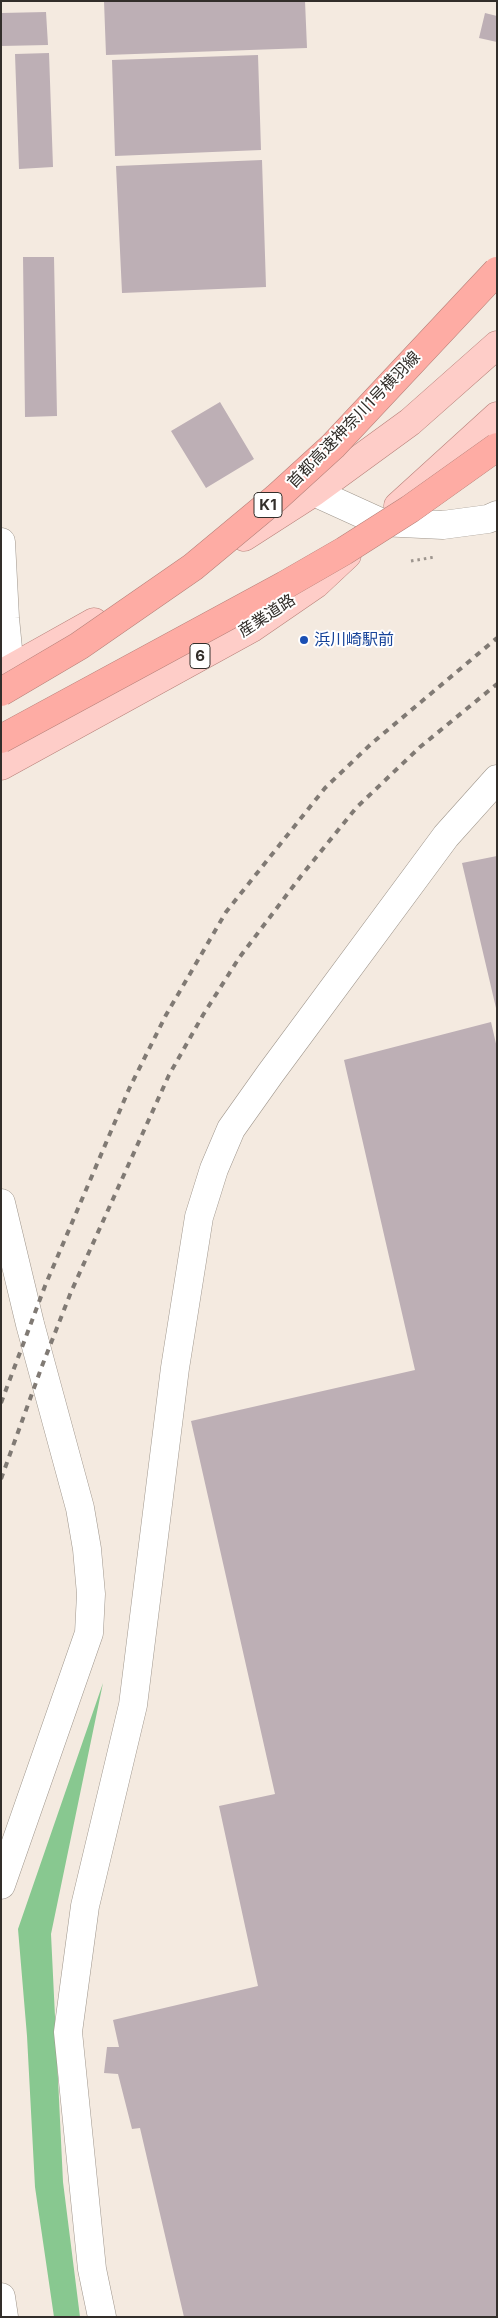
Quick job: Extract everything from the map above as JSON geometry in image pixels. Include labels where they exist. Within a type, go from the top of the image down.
[{"type":"highway","name":"首都高速神奈川1号横羽線","points":[[4,679],[79,646],[193,567],[276,498],[333,446],[497,271]]},
{"type":"highway","points":[[1,740],[344,551],[410,509],[497,447]]},
{"type":"main road","points":[[4,679],[237,541],[314,492],[410,422],[497,345]]},
{"type":"main road","name":"産業道路","points":[[1,766],[252,628],[316,584],[380,522],[497,416]]},
{"type":"street","points":[[314,492],[380,522],[443,525],[497,515]]},
{"type":"street","points":[[1,542],[5,618],[4,679]]},
{"type":"street","points":[[102,2317],[92,2269],[68,2032],[85,1906],[133,1705],[175,1368],[199,1218],[214,1169],[231,1130],[270,1074],[446,836],[497,779]]},
{"type":"street","points":[[1,1202],[30,1324],[80,1508],[87,1549],[91,1594],[90,1633],[1,1885]]},
{"type":"street","points":[[1,2297],[4,2317]]},
{"type":"green space","points":[[103,1683],[51,1934],[63,2182],[80,2317],[54,2317],[35,2187],[27,2036],[18,1929]]},
{"type":"building","points":[[104,1],[305,1],[307,48],[106,55]]},
{"type":"building","points":[[46,12],[48,45],[1,46],[1,13]]},
{"type":"building","points":[[485,13],[497,16],[497,42],[479,38]]},
{"type":"building","points":[[49,53],[53,167],[19,169],[15,54]]},
{"type":"building","points":[[258,55],[261,150],[115,156],[112,60]]},
{"type":"building","points":[[262,160],[266,287],[122,293],[116,166]]},
{"type":"building","points":[[23,257],[54,257],[57,416],[25,417]]},
{"type":"building","points":[[220,402],[254,459],[206,488],[171,431]]},
{"type":"building","points":[[497,856],[497,1008],[496,1008],[462,863]]},
{"type":"building","points":[[491,1022],[497,1048],[497,2317],[184,2317],[140,2128],[132,2129],[118,2074],[104,2073],[107,2047],[119,2047],[113,2020],[258,1986],[219,1806],[275,1794],[191,1421],[415,1370],[344,1060]]},
{"type":"railway","points":[[1,1403],[45,1286],[129,1089],[166,1015],[226,912],[325,788],[371,744],[497,638]]},
{"type":"railway","points":[[1,1479],[71,1292],[169,1075],[203,1015],[239,958],[301,876],[356,808],[420,747],[497,684]]},
{"type":"place","name":"浜川崎駅前","points":[[304,640]]}]
